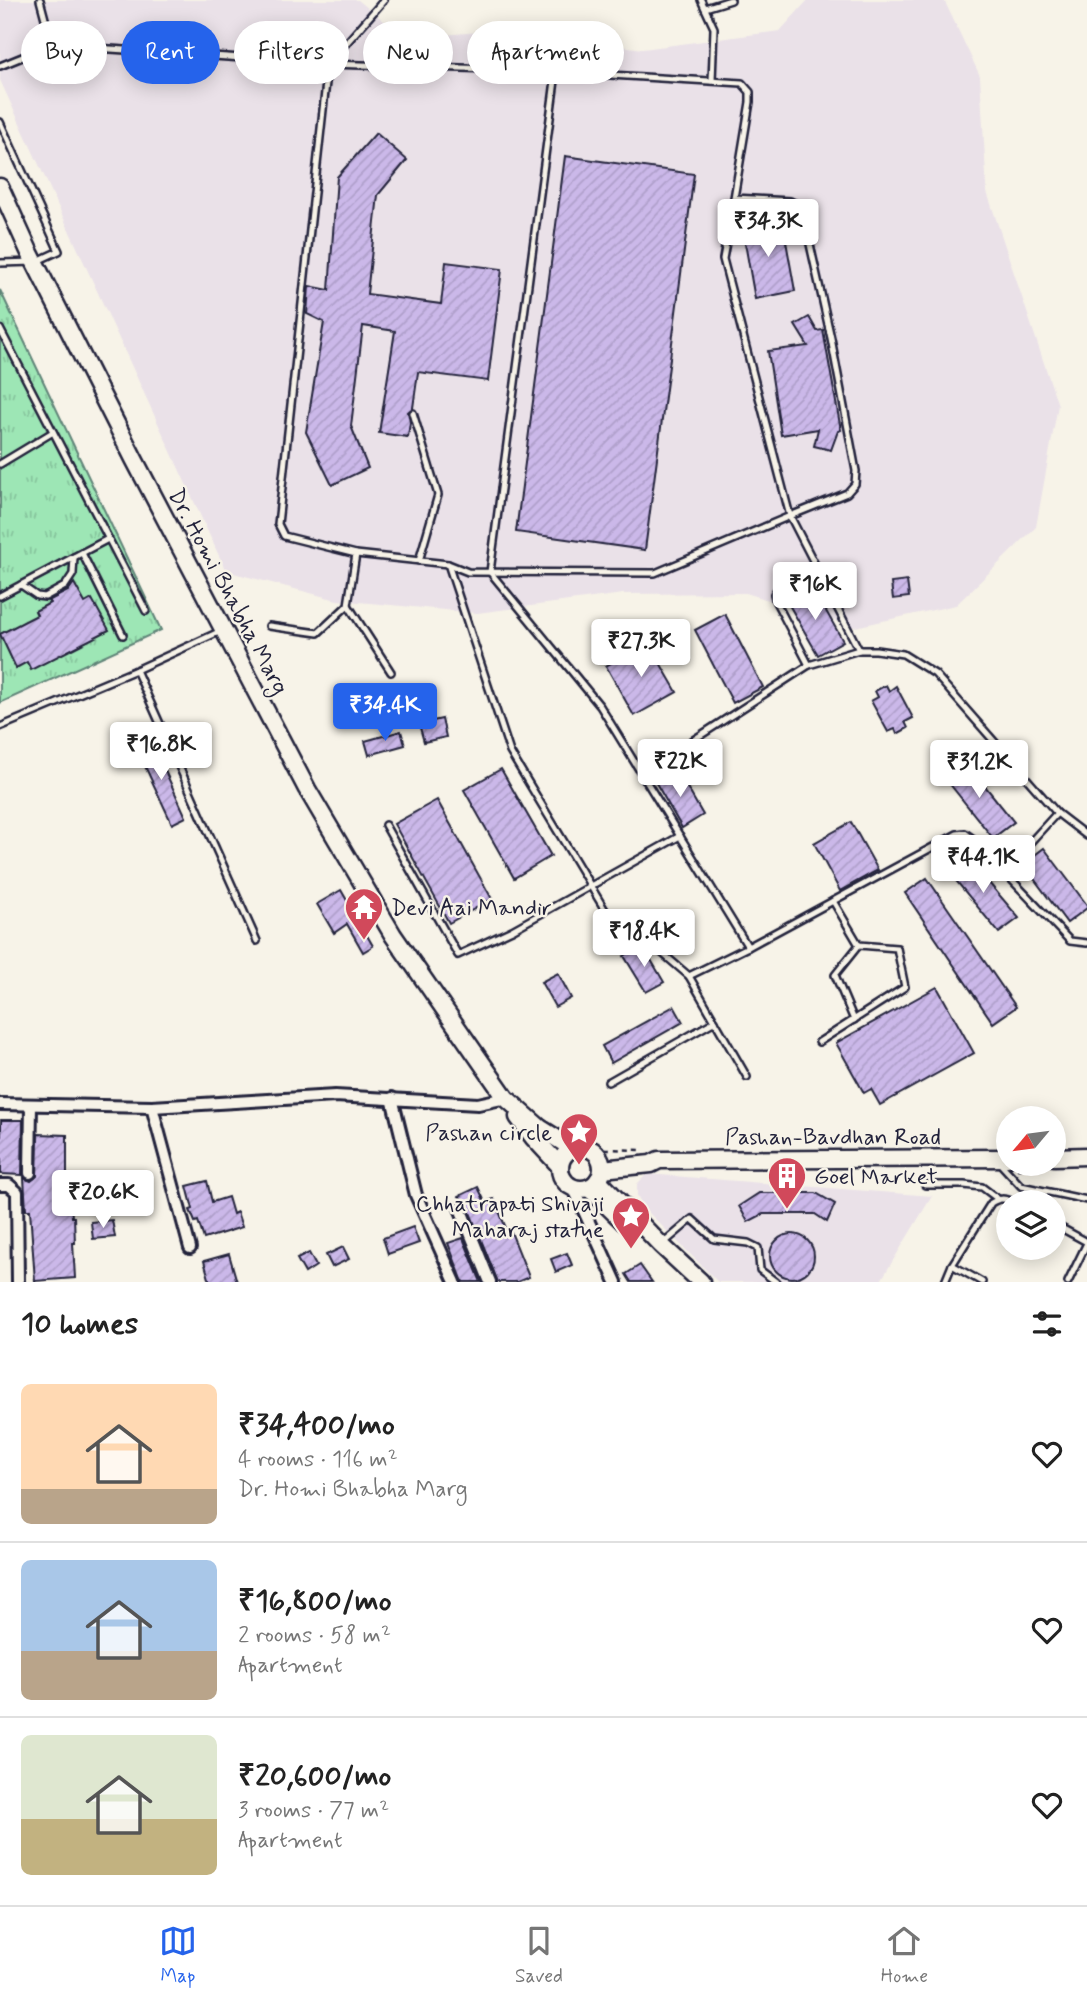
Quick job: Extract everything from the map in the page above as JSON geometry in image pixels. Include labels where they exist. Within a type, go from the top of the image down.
[{"type":"main road","name":"Dr. Homi Bhabha Marg","points":[[0,187],[34,262],[307,789],[393,935],[517,1115],[559,1165]]},
{"type":"main road","name":"Dr. Homi Bhabha Marg","points":[[510,1102],[540,1128],[577,1144]]},
{"type":"main road","points":[[593,1177],[562,1180],[559,1165],[561,1158],[577,1144],[594,1151],[593,1177],[686,1282]]},
{"type":"main road","name":"Pashan-Bavdhan Road","points":[[593,1177],[651,1164],[653,1155],[996,1162]]},
{"type":"main road","points":[[1066,1160],[1087,1156]]},
{"type":"main road","points":[[593,1177],[701,1282]]},
{"type":"street","points":[[0,1104],[152,1107],[335,1096],[478,1104],[510,1102]]},
{"type":"street","points":[[392,1098],[416,1195],[455,1282]]},
{"type":"street","points":[[30,1173],[31,1105]]},
{"type":"street","points":[[152,1107],[190,1248]]},
{"type":"street","points":[[593,1177],[616,1282]]},
{"type":"street","points":[[0,1185],[12,1186],[16,1192],[18,1282]]},
{"type":"street","points":[[460,1208],[490,1282]]},
{"type":"lane","points":[[40,0],[46,21]]},
{"type":"lane","points":[[349,39],[384,0]]},
{"type":"lane","points":[[701,0],[714,28],[712,81]]},
{"type":"lane","points":[[705,8],[731,0]]},
{"type":"lane","points":[[107,49],[234,58]]},
{"type":"lane","points":[[0,66],[21,58]]},
{"type":"lane","points":[[349,65],[467,70]]},
{"type":"lane","points":[[624,76],[742,83],[750,92],[723,260],[790,516],[859,650]]},
{"type":"lane","points":[[325,84],[278,524],[281,533],[288,538],[356,554],[448,564],[468,572],[654,573],[846,493],[855,484],[856,471],[831,338],[803,213],[790,201],[734,198]]},
{"type":"lane","points":[[555,84],[490,572],[600,706],[748,947]]},
{"type":"lane","points":[[0,122],[59,251],[34,262],[0,263]]},
{"type":"lane","points":[[0,329],[146,611]]},
{"type":"lane","points":[[414,413],[438,495],[419,561]]},
{"type":"lane","points":[[0,464],[53,432]]},
{"type":"lane","points":[[0,596],[108,539]]},
{"type":"lane","points":[[82,553],[123,635]]},
{"type":"lane","points":[[269,626],[317,633],[348,605],[356,554]]},
{"type":"lane","points":[[21,585],[37,596],[45,597],[65,586],[73,573],[74,557]]},
{"type":"lane","points":[[448,564],[510,752],[614,925],[661,952],[689,976],[747,1077]]},
{"type":"lane","points":[[809,665],[774,594],[778,588],[815,565]]},
{"type":"lane","points":[[348,605],[391,672]]},
{"type":"lane","points":[[0,727],[223,630]]},
{"type":"lane","points":[[641,774],[809,665],[859,650],[876,650],[903,654],[935,674],[1057,813],[1087,836]]},
{"type":"lane","points":[[136,670],[257,940]]},
{"type":"lane","points":[[1004,871],[1057,813]]},
{"type":"lane","points":[[385,825],[458,955],[512,930],[680,836]]},
{"type":"lane","points":[[689,976],[957,834],[965,833],[1070,941],[1087,943]]},
{"type":"lane","points":[[833,901],[859,945]]},
{"type":"lane","points":[[819,1042],[905,987],[897,948],[859,945]]},
{"type":"lane","points":[[854,1020],[835,975],[859,945]]},
{"type":"lane","points":[[608,1082],[715,1021]]},
{"type":"lane","points":[[1014,1176],[1021,1186],[1087,1200]]},
{"type":"lane","points":[[925,1185],[982,1187],[996,1198]]},
{"type":"lane","points":[[945,1282],[952,1265],[991,1203],[996,1200]]},
{"type":"lane","points":[[662,1245],[692,1219],[714,1239],[748,1243],[758,1248],[760,1269],[776,1282]]},
{"type":"lane","points":[[1066,1231],[1087,1243],[1068,1282]]},
{"type":"lane","points":[[952,1265],[982,1282]]},
{"type":"path","points":[[577,1144],[653,1155]]},
{"type":"shaded area","points":[[0,0],[358,0],[384,21],[363,21],[363,84],[453,84],[453,34],[467,33],[467,84],[624,84],[624,46],[643,49],[780,31],[808,0],[944,0],[980,76],[987,192],[1058,405],[1036,527],[956,605],[855,627],[746,593],[623,594],[477,613],[337,600],[226,571],[0,80]]},
{"type":"shaded area","points":[[647,1174],[932,1196],[880,1282],[718,1282],[643,1207],[637,1195],[637,1184]]},
{"type":"green space","points":[[0,290],[161,630],[0,703]]},
{"type":"building","points":[[376,133],[407,160],[378,195],[367,294],[441,304],[446,262],[502,269],[488,381],[418,372],[413,408],[408,412],[408,437],[379,433],[395,331],[363,326],[351,426],[368,468],[332,485],[306,432],[324,322],[307,314],[309,286],[329,290],[337,177]]},
{"type":"building","points":[[565,156],[694,174],[645,550],[516,532]]},
{"type":"building","points":[[782,219],[795,291],[755,299],[742,226]]},
{"type":"building","points":[[809,317],[817,331],[823,330],[841,430],[838,431],[831,450],[814,446],[818,429],[781,435],[768,351],[808,346],[795,325]]},
{"type":"building","points":[[907,581],[909,597],[893,599],[891,583]]},
{"type":"building","points":[[74,583],[85,603],[92,599],[109,630],[31,670],[27,662],[16,668],[0,634],[37,615],[35,611],[68,591]]},
{"type":"building","points":[[813,588],[843,641],[818,655],[788,603]]},
{"type":"building","points":[[725,614],[763,687],[733,703],[695,630]]},
{"type":"building","points":[[648,642],[677,692],[634,716],[606,666]]},
{"type":"building","points":[[886,685],[889,691],[896,686],[913,718],[905,722],[908,728],[897,734],[895,729],[888,732],[871,701],[878,697],[875,691]]},
{"type":"building","points":[[442,719],[446,737],[424,742],[419,724]]},
{"type":"building","points":[[401,731],[405,745],[369,755],[365,741]]},
{"type":"building","points":[[151,740],[186,817],[172,824],[136,747]]},
{"type":"building","points":[[965,761],[1014,822],[993,838],[945,778]]},
{"type":"building","points":[[501,769],[551,856],[514,878],[464,790]]},
{"type":"building","points":[[677,770],[703,815],[682,828],[656,783]]},
{"type":"building","points":[[437,800],[492,899],[449,923],[394,824]]},
{"type":"building","points":[[851,822],[878,870],[840,891],[814,843]]},
{"type":"building","points":[[1044,848],[1087,905],[1087,908],[1067,923],[1023,864]]},
{"type":"building","points":[[966,856],[1019,918],[999,933],[948,871]]},
{"type":"building","points":[[927,878],[1016,1007],[993,1023],[905,893]]},
{"type":"building","points":[[341,890],[373,946],[363,952],[347,924],[334,933],[317,904]]},
{"type":"building","points":[[641,946],[664,982],[646,992],[624,956]]},
{"type":"building","points":[[558,973],[571,998],[555,1007],[541,982]]},
{"type":"building","points":[[937,987],[974,1053],[880,1105],[871,1089],[864,1093],[836,1043]]},
{"type":"building","points":[[674,1006],[683,1022],[611,1063],[602,1046]]},
{"type":"building","points":[[1,1120],[23,1120],[22,1175],[1,1174]]},
{"type":"building","points":[[38,1134],[67,1135],[67,1182],[69,1181],[74,1217],[75,1278],[35,1281],[30,1210],[26,1210],[24,1178],[31,1181],[37,1176]]},
{"type":"building","points":[[207,1181],[212,1202],[228,1197],[233,1214],[237,1212],[242,1227],[204,1239],[198,1221],[195,1222],[190,1210],[193,1209],[187,1186]]},
{"type":"building","points":[[478,1187],[485,1202],[494,1199],[529,1277],[517,1282],[498,1282],[467,1205],[459,1196]]},
{"type":"building","name":"Goel Market","points":[[759,1193],[816,1193],[835,1204],[827,1222],[815,1214],[763,1214],[748,1222],[739,1206]]},
{"type":"building","points":[[112,1220],[115,1237],[93,1239],[91,1222]]},
{"type":"building","points":[[413,1227],[419,1243],[388,1254],[383,1238]]},
{"type":"building","points":[[792,1234],[801,1235],[808,1240],[813,1247],[813,1265],[808,1272],[801,1277],[792,1278],[783,1277],[776,1272],[771,1265],[770,1256],[771,1247],[776,1240],[783,1235]]},
{"type":"building","points":[[463,1238],[481,1282],[463,1282],[448,1243]]},
{"type":"building","points":[[343,1247],[349,1259],[332,1267],[326,1255]]},
{"type":"building","points":[[309,1253],[316,1266],[305,1273],[297,1259]]},
{"type":"building","points":[[567,1253],[572,1265],[556,1272],[551,1259]]},
{"type":"building","points":[[229,1254],[237,1282],[210,1282],[204,1261]]},
{"type":"building","points":[[640,1265],[652,1282],[631,1282],[626,1274]]},
{"type":"place","name":"Devi Aai Mandir","points":[[364,941]]},
{"type":"place","name":"Pashan circle","points":[[579,1166]]},
{"type":"place","name":"Goel Market","points":[[787,1210]]},
{"type":"place","name":"Chhatrapati Shivaji Maharaj statue","points":[[631,1250]]}]
